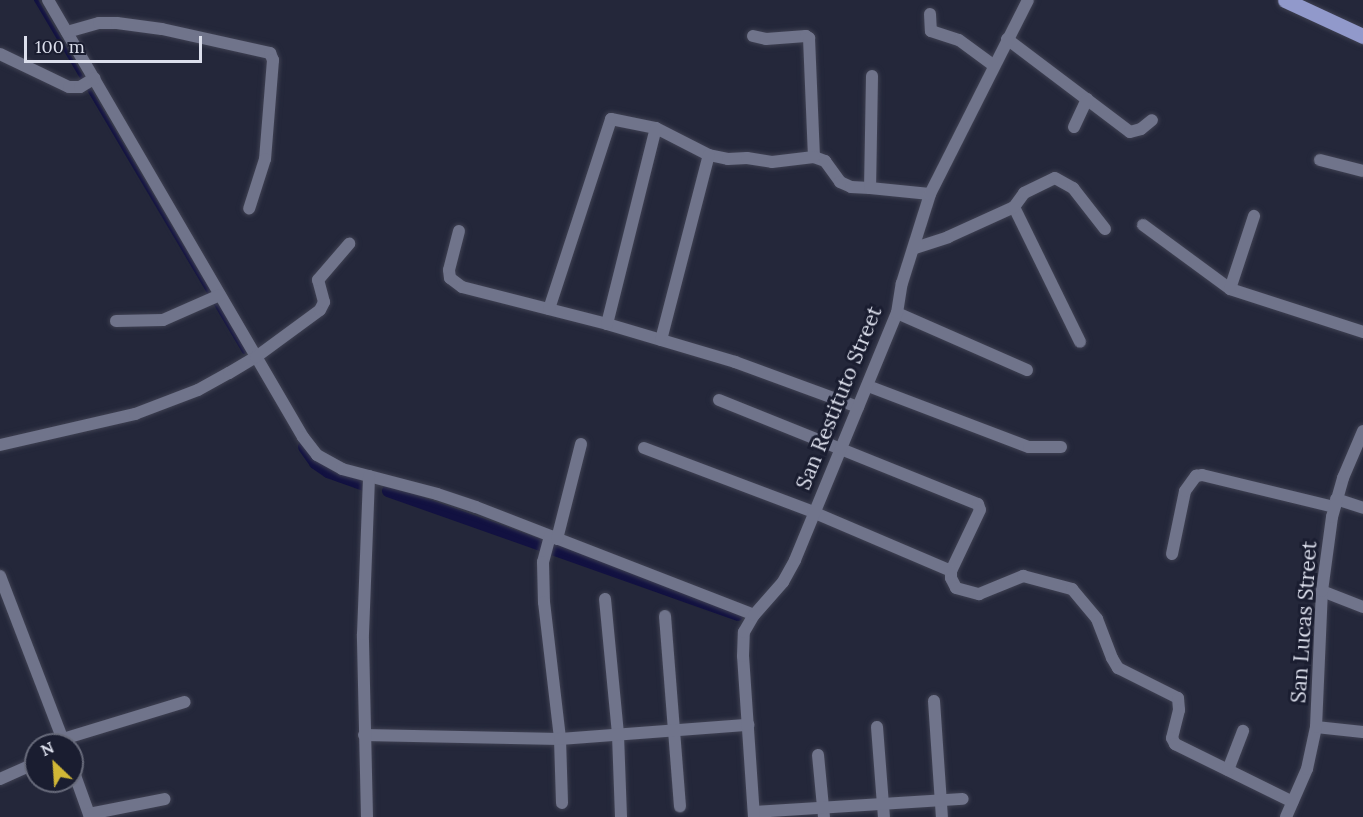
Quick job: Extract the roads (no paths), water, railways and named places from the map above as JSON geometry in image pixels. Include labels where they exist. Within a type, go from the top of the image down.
[{"type":"main road","points":[[1285,0],[1363,36]]},
{"type":"street","points":[[48,0],[67,32],[88,82],[214,298],[256,357],[303,437],[317,455],[342,469],[437,494],[550,541],[754,615]]},
{"type":"street","name":"San Restituto Street","points":[[754,814],[742,643],[747,624],[789,572],[897,313],[902,284],[930,194],[993,65],[1028,0]]},
{"type":"street","points":[[930,14],[931,31],[959,40],[993,65]]},
{"type":"street","points":[[67,32],[99,23],[117,23],[162,29],[270,53],[273,60],[266,159],[249,209]]},
{"type":"street","points":[[753,36],[766,39],[806,36],[811,41],[814,157]]},
{"type":"street","points":[[1007,39],[1130,132],[1142,129],[1152,120]]},
{"type":"street","points":[[0,54],[69,87],[88,82]]},
{"type":"street","points":[[870,188],[872,76]]},
{"type":"street","points":[[1074,127],[1087,99]]},
{"type":"street","points":[[549,309],[609,121],[613,119],[656,128],[709,155],[772,162],[814,157],[825,161],[840,182],[851,187],[930,194]]},
{"type":"street","points":[[607,324],[656,128]]},
{"type":"street","points":[[662,340],[709,155]]},
{"type":"street","points":[[1320,160],[1363,171]]},
{"type":"street","points":[[915,248],[948,237],[1014,207],[1024,193],[1055,178],[1073,188],[1105,229]]},
{"type":"street","points":[[1014,207],[1080,342]]},
{"type":"street","points":[[1230,289],[1254,216]]},
{"type":"street","points":[[1143,225],[1230,289],[1363,332]]},
{"type":"street","points":[[459,231],[449,270],[454,283],[462,288],[662,340],[735,362],[858,407]]},
{"type":"street","points":[[0,445],[135,414],[166,404],[198,390],[256,357],[321,310],[324,302],[318,280],[349,244]]},
{"type":"street","points":[[116,321],[163,320],[214,298]]},
{"type":"street","points":[[897,313],[1027,370]]},
{"type":"street","points":[[868,386],[1029,447],[1061,447]]},
{"type":"street","points":[[719,400],[978,504],[980,510],[951,571],[951,578],[956,588],[977,594],[1023,576],[1040,579],[1075,591],[1097,619],[1118,668],[1178,698],[1179,706],[1172,738],[1174,743],[1293,802]]},
{"type":"street","name":"San Lucas Street","points":[[1286,817],[1307,769],[1316,727],[1322,591],[1335,503],[1363,431]]},
{"type":"street","points":[[562,803],[560,739],[544,602],[550,541],[581,444]]},
{"type":"street","points":[[644,448],[813,512],[951,571]]},
{"type":"street","points":[[1172,554],[1185,491],[1196,476],[1202,475],[1363,508]]},
{"type":"street","points":[[367,817],[363,634],[369,476]]},
{"type":"street","points":[[0,576],[61,733]]},
{"type":"street","points":[[1322,591],[1363,607]]},
{"type":"street","points":[[605,599],[618,735],[621,817]]},
{"type":"street","points":[[664,616],[680,806]]},
{"type":"street","points":[[934,700],[942,817]]},
{"type":"street","points":[[84,735],[185,702]]},
{"type":"street","points":[[364,735],[560,739],[748,725]]},
{"type":"street","points":[[877,727],[883,811]]},
{"type":"street","points":[[1316,727],[1363,732]]},
{"type":"street","points":[[1228,770],[1243,731]]},
{"type":"street","points":[[818,754],[824,813]]},
{"type":"street","points":[[0,779],[24,768]]},
{"type":"street","points":[[82,793],[90,815],[165,799]]},
{"type":"street","points":[[754,814],[883,811],[940,800],[963,799]]},
{"type":"waterway","points":[[36,0],[244,352]]},
{"type":"waterway","points":[[304,447],[315,463],[328,472],[367,486]]},
{"type":"waterway","points":[[388,491],[738,615]]}]
